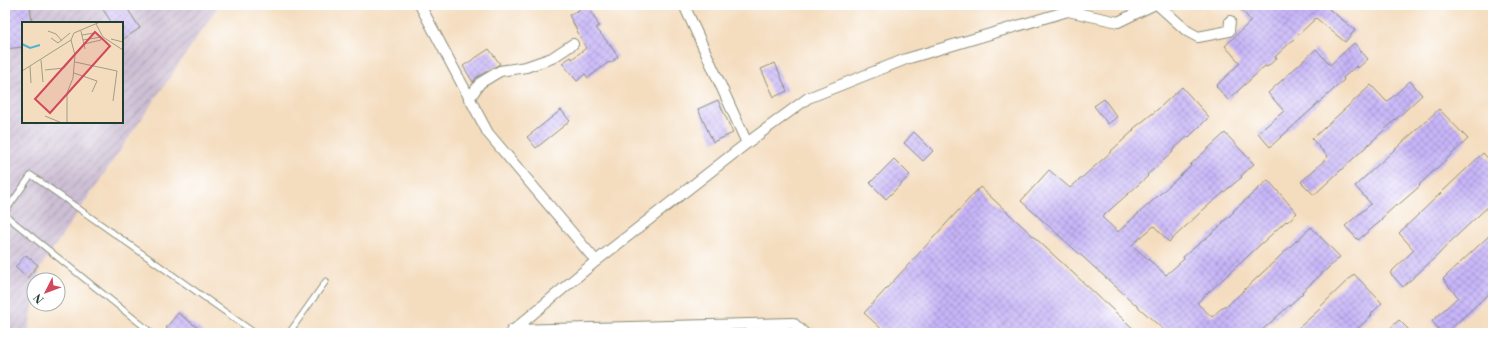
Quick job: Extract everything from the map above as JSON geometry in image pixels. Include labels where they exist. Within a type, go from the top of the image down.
[{"type":"street","points":[[420,5],[488,133],[596,261]]},
{"type":"street","points":[[684,5],[747,143]]},
{"type":"street","points":[[511,331],[596,261],[747,143],[808,98],[906,59],[1072,8],[1118,22],[1153,5]]},
{"type":"street","points":[[1158,5],[1187,31],[1198,37],[1229,31],[1230,21]]},
{"type":"street","points":[[469,99],[480,83],[500,71],[526,67],[552,58],[573,44]]},
{"type":"street","points":[[511,331],[793,323],[804,333]]},
{"type":"lane","points":[[5,212],[31,175],[255,333]]},
{"type":"lane","points":[[5,215],[150,332]]},
{"type":"lane","points":[[289,333],[326,281]]},
{"type":"shaded area","points":[[5,5],[219,5],[40,268],[39,272],[26,272],[26,312],[32,312],[28,333],[5,333]]},
{"type":"building","points":[[5,5],[30,5],[32,22],[22,22],[22,47],[5,49]]},
{"type":"building","points":[[100,5],[125,5],[140,28],[123,39],[123,22],[111,22]]},
{"type":"building","points":[[588,5],[599,26],[596,28],[618,57],[588,78],[585,74],[577,81],[562,63],[571,57],[572,59],[586,48],[569,15]]},
{"type":"building","points":[[1238,5],[1324,5],[1355,30],[1345,42],[1316,18],[1275,57],[1277,58],[1267,67],[1265,66],[1228,100],[1216,86],[1240,63],[1225,46],[1251,21]]},
{"type":"building","points":[[1354,43],[1368,59],[1358,68],[1356,66],[1343,78],[1344,80],[1270,147],[1258,133],[1284,111],[1268,93],[1316,49],[1330,65]]},
{"type":"building","points":[[489,49],[500,64],[477,77],[473,82],[463,66]]},
{"type":"building","points":[[775,63],[787,91],[774,97],[761,69]]},
{"type":"building","points":[[1410,81],[1422,95],[1314,195],[1301,182],[1328,157],[1312,139],[1371,85],[1387,102]]},
{"type":"building","points":[[1182,87],[1209,117],[1147,175],[1148,176],[1102,217],[1118,232],[1225,133],[1254,164],[1241,176],[1242,177],[1204,209],[1169,242],[1154,226],[1132,245],[1166,275],[1184,259],[1183,257],[1223,224],[1222,223],[1234,212],[1233,211],[1268,180],[1297,213],[1287,222],[1286,221],[1197,303],[1212,317],[1225,305],[1226,307],[1311,227],[1340,257],[1259,333],[1167,333],[1021,201],[1049,170],[1070,188],[1110,153],[1134,130],[1133,129]]},
{"type":"building","points":[[1104,99],[1117,117],[1108,124],[1094,106]]},
{"type":"building","points":[[718,100],[733,133],[713,142],[698,109]]},
{"type":"building","points":[[1439,109],[1468,139],[1419,185],[1420,186],[1397,206],[1396,205],[1381,219],[1382,220],[1358,240],[1345,226],[1371,204],[1355,186]]},
{"type":"building","points":[[561,110],[570,121],[536,148],[527,137]]},
{"type":"building","points":[[914,132],[933,151],[923,161],[904,143]]},
{"type":"building","points":[[1483,153],[1493,164],[1493,202],[1403,287],[1390,273],[1414,250],[1399,233]]},
{"type":"building","points":[[894,159],[910,175],[886,199],[870,183]]},
{"type":"building","points":[[980,187],[1138,333],[886,333],[864,313]]},
{"type":"building","points":[[1493,232],[1493,290],[1446,333],[1442,333],[1432,321],[1458,297],[1443,279]]},
{"type":"building","points":[[26,255],[38,265],[32,272],[26,272],[26,277],[15,267]]},
{"type":"building","points":[[1354,274],[1382,303],[1371,314],[1372,315],[1353,333],[1293,333],[1321,308],[1320,307]]},
{"type":"building","points":[[178,313],[205,333],[173,333],[166,328]]},
{"type":"building","points":[[1399,320],[1412,333],[1385,333]]}]
